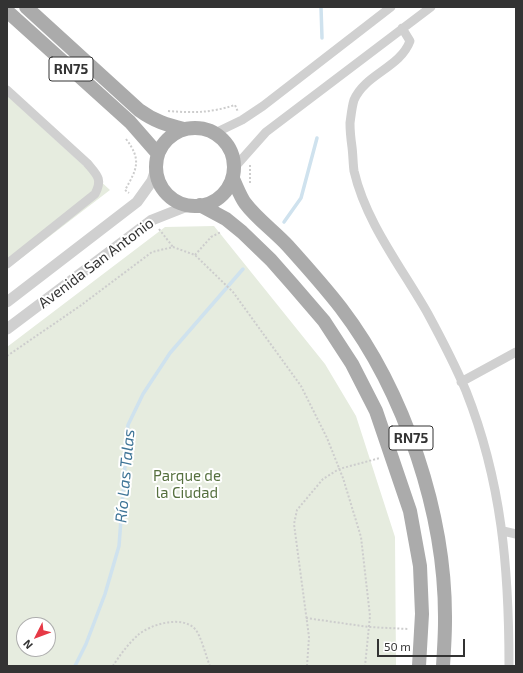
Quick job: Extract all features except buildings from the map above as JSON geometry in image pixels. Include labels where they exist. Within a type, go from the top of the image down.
[{"type":"main road","name":"RN75","points":[[26,7],[146,115],[164,124],[184,129]]},
{"type":"main road","name":"RN75","points":[[7,11],[135,128],[158,154]]},
{"type":"main road","points":[[200,128],[215,133],[223,139],[230,148],[233,174],[229,187],[220,197],[209,203],[195,205],[180,202],[163,189],[156,169],[158,154],[168,138],[184,129],[200,128]]},
{"type":"main road","name":"RN75","points":[[233,174],[245,202],[312,272],[342,308],[376,360],[401,411],[420,463],[433,512],[441,566],[445,620],[443,666]]},
{"type":"main road","name":"RN75","points":[[195,205],[234,226],[271,260],[324,321],[352,364],[376,411],[392,454],[410,511],[420,566],[420,666]]},
{"type":"street","points":[[215,133],[242,120],[391,7]]},
{"type":"street","points":[[233,174],[266,132],[431,7]]},
{"type":"street","points":[[402,28],[410,41],[407,49],[402,56],[364,86],[354,100],[350,125],[354,171],[365,202],[375,223],[428,314],[461,382],[489,459],[503,531],[509,607],[509,666]]},
{"type":"street","points":[[7,90],[88,163],[98,176],[99,187],[96,194],[7,264]]},
{"type":"street","name":"Avenida San Antonio","points":[[7,302],[137,202],[152,182],[156,169]]},
{"type":"street","name":"Avenida San Antonio","points":[[7,329],[152,220],[195,205]]},
{"type":"street","points":[[461,382],[516,352]]},
{"type":"street","points":[[503,531],[516,534]]},
{"type":"path","points":[[163,110],[195,113],[214,111],[235,105],[242,120]]},
{"type":"path","points":[[135,128],[125,138],[134,153],[137,164],[136,172],[125,190],[137,202]]},
{"type":"path","points":[[251,160],[251,186]]},
{"type":"path","points":[[152,220],[173,247],[195,255],[233,292],[302,386],[327,438],[340,469],[361,537],[370,616],[365,666]]},
{"type":"path","points":[[195,255],[212,237],[224,230],[230,230],[234,226]]},
{"type":"path","points":[[7,356],[80,306],[152,252],[173,247]]},
{"type":"path","points":[[307,666],[308,637],[294,524],[297,510],[324,479],[340,469],[392,454]]},
{"type":"path","points":[[306,618],[369,627],[421,630]]},
{"type":"path","points":[[113,666],[138,635],[154,626],[175,622],[190,624],[197,630],[210,666]]},
{"type":"green space","points":[[7,95],[110,190],[7,269]]},
{"type":"green space","name":"Parque de la Ciudad","points":[[214,226],[325,364],[356,416],[395,537],[396,666],[7,666],[7,347],[165,227]]},
{"type":"waterway","name":"Río Las Talas","points":[[321,7],[322,38]]},
{"type":"waterway","points":[[284,222],[301,198],[317,138]]},
{"type":"waterway","name":"Río Las Talas","points":[[75,666],[86,644],[105,594],[119,546],[128,425],[143,394],[170,353],[243,269]]}]
